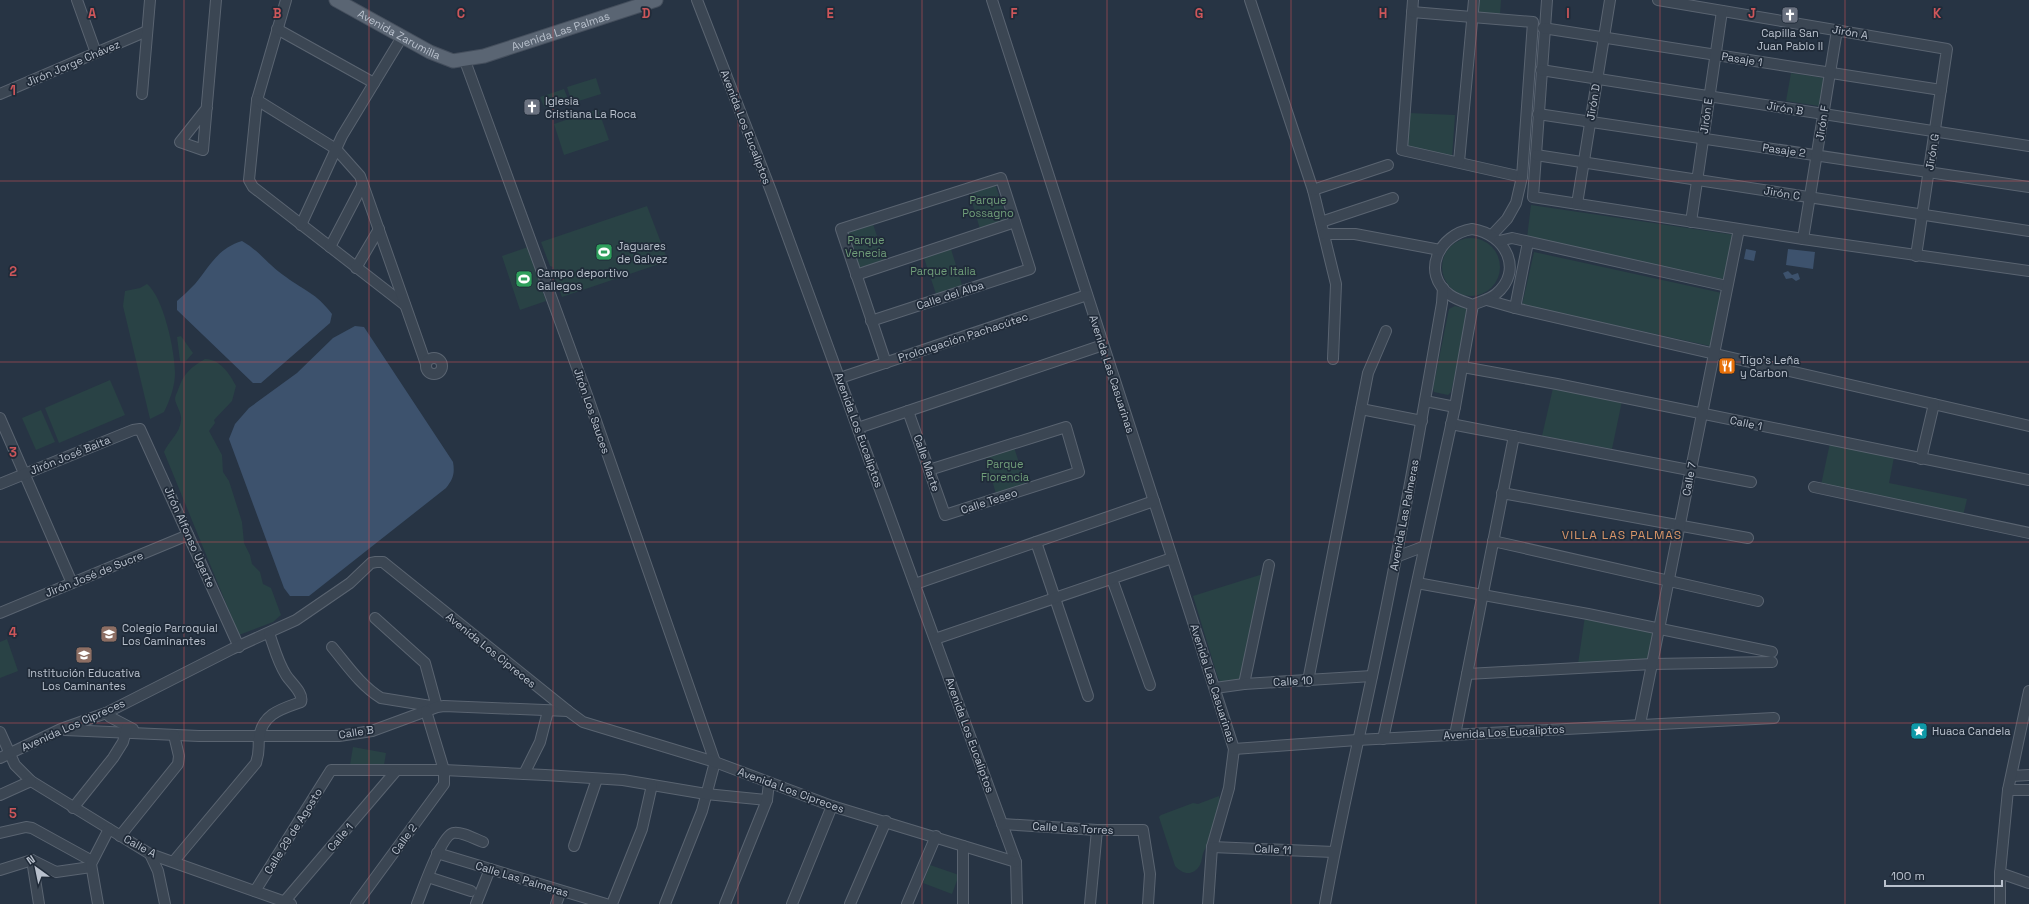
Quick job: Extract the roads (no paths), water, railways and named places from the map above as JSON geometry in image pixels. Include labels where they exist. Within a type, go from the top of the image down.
[{"type":"main road","name":"Avenida Las Palmas","points":[[465,61],[656,0]]},
{"type":"main road","name":"Avenida Zarumilla","points":[[344,2],[402,37],[445,60],[465,61]]},
{"type":"street","points":[[76,0],[96,53]]},
{"type":"street","points":[[142,94],[150,0]]},
{"type":"street","points":[[207,108],[216,0]]},
{"type":"street","points":[[286,0],[257,100],[249,180],[253,187],[405,305]]},
{"type":"street","name":"Avenida Los Eucaliptos","points":[[697,0],[771,191],[1016,862],[1017,904]]},
{"type":"street","name":"Avenida Las Casuarinas","points":[[992,0],[1234,749]]},
{"type":"street","points":[[1250,0],[1313,190],[1336,284],[1333,359]]},
{"type":"street","points":[[1413,0],[1402,150],[1522,177]]},
{"type":"street","points":[[1459,162],[1474,0]]},
{"type":"street","points":[[1547,0],[1543,28],[1533,197],[1916,256],[2029,271]]},
{"type":"street","name":"Jirón D","points":[[1577,204],[1610,0]]},
{"type":"street","name":"Jirón A","points":[[1658,0],[1947,49]]},
{"type":"street","name":"Jirón E","points":[[1691,222],[1722,11]]},
{"type":"street","points":[[1412,12],[1533,22],[1522,177],[1516,203],[1495,238]]},
{"type":"street","name":"Pasaje 1","points":[[1543,28],[1941,90]]},
{"type":"street","points":[[277,29],[374,83]]},
{"type":"street","name":"Jirón F","points":[[1803,239],[1837,30]]},
{"type":"street","name":"Jirón Jorge Chávez","points":[[0,94],[147,31]]},
{"type":"street","points":[[301,225],[336,149],[402,37]]},
{"type":"street","name":"Jirón G","points":[[1916,256],[1947,49]]},
{"type":"street","name":"Jirón Los Sauces","points":[[465,61],[588,395],[715,762]]},
{"type":"street","name":"Jirón B","points":[[1541,70],[2029,146]]},
{"type":"street","points":[[257,100],[336,149],[360,176],[426,364]]},
{"type":"street","name":"Pasaje 2","points":[[1538,114],[2029,187]]},
{"type":"street","name":"Jirón C","points":[[1536,155],[2029,231]]},
{"type":"street","points":[[1313,190],[1388,166]]},
{"type":"street","points":[[856,275],[1015,222],[1001,178],[841,229],[856,275],[886,363]]},
{"type":"street","points":[[330,247],[363,184]]},
{"type":"street","points":[[1321,222],[1393,198]]},
{"type":"street","points":[[1507,219],[1512,238]]},
{"type":"street","name":"Calle del Alba","points":[[872,321],[1030,269],[1015,222]]},
{"type":"street","points":[[356,268],[378,229]]},
{"type":"street","points":[[1495,238],[1508,258],[1508,273],[1503,287],[1487,300],[1473,305],[1449,295],[1442,288],[1436,269],[1440,250],[1449,238],[1462,231],[1472,229],[1495,238],[1512,238],[1727,286]]},
{"type":"street","points":[[1324,234],[1355,234],[1440,250]]},
{"type":"street","name":"Calle 7","points":[[1640,724],[1738,234]]},
{"type":"street","points":[[1515,308],[1528,242]]},
{"type":"street","name":"Avenida Las Palmeras","points":[[1325,904],[1334,852],[1372,676],[1422,422],[1442,303],[1442,288]]},
{"type":"street","name":"Prolongación Pachacútec","points":[[840,378],[1087,295]]},
{"type":"street","points":[[1487,300],[1515,308],[2029,426]]},
{"type":"street","points":[[1383,739],[1455,407],[1473,305]]},
{"type":"street","points":[[1308,681],[1368,373],[1386,331]]},
{"type":"street","points":[[858,428],[1103,345]]},
{"type":"street","name":"Calle 1","points":[[1463,367],[1557,384],[2029,480]]},
{"type":"street","points":[[1425,401],[1455,407]]},
{"type":"street","points":[[1922,459],[1934,404]]},
{"type":"street","points":[[1362,409],[1422,422]]},
{"type":"street","name":"Calle Marte","points":[[908,411],[945,516]]},
{"type":"street","points":[[0,418],[72,583]]},
{"type":"street","points":[[1451,424],[1751,482]]},
{"type":"street","name":"Calle Teseo","points":[[929,470],[1066,428],[1079,472],[945,516]]},
{"type":"street","name":"Jirón José Balta","points":[[0,484],[126,432],[140,429]]},
{"type":"street","name":"Jirón Alfonso Ugarte","points":[[140,429],[239,646]]},
{"type":"street","points":[[1455,734],[1514,436]]},
{"type":"street","points":[[1814,487],[2029,533]]},
{"type":"street","points":[[1502,493],[1680,527],[1748,538]]},
{"type":"street","points":[[915,584],[1154,501]]},
{"type":"street","name":"Jirón José de Sucre","points":[[0,613],[188,535]]},
{"type":"street","points":[[1493,541],[1758,601]]},
{"type":"street","points":[[1036,542],[1088,696]]},
{"type":"street","points":[[1396,557],[1425,546]]},
{"type":"street","points":[[935,639],[1172,558]]},
{"type":"street","name":"Avenida Los Cipreces","points":[[5,756],[61,730],[106,712],[239,646],[296,620],[350,583],[371,564],[380,562],[394,571],[583,722],[715,762],[832,806],[936,836],[962,846],[1016,862]]},
{"type":"street","points":[[1244,684],[1269,565]]},
{"type":"street","points":[[1112,579],[1150,685]]},
{"type":"street","points":[[1417,583],[1659,629],[1772,657],[1467,674]]},
{"type":"street","points":[[332,647],[357,676],[381,698],[437,707],[425,663],[374,618]]},
{"type":"street","points":[[174,861],[256,763],[260,750],[259,736],[265,720],[274,713],[301,702],[302,699],[300,693],[286,675],[269,633]]},
{"type":"street","name":"Calle 10","points":[[1215,688],[1244,684],[1372,676]]},
{"type":"street","points":[[2000,904],[2000,873],[2008,790],[2029,691]]},
{"type":"street","name":"Calle B","points":[[61,730],[126,730],[140,733],[174,735],[339,736],[372,731],[437,707],[568,711]]},
{"type":"street","points":[[426,711],[444,770]]},
{"type":"street","points":[[524,774],[540,742],[548,711]]},
{"type":"street","name":"Calle B","points":[[106,712],[126,730]]},
{"type":"street","name":"Avenida Los Eucaliptos","points":[[1234,749],[1455,734],[1774,718]]},
{"type":"street","points":[[73,808],[124,742],[126,730]]},
{"type":"street","name":"Calle A","points":[[0,732],[5,756],[31,781],[150,854],[174,861],[288,903]]},
{"type":"street","points":[[120,836],[178,764],[179,756],[174,735]]},
{"type":"street","points":[[1208,904],[1212,847],[1228,788],[1234,749]]},
{"type":"street","points":[[665,904],[702,811],[715,762]]},
{"type":"street","name":"Calle 29 de Agosto","points":[[255,891],[331,770],[395,772]]},
{"type":"street","points":[[395,772],[444,770],[623,780],[706,794],[767,800]]},
{"type":"street","name":"Calle 2","points":[[356,904],[444,784],[444,770]]},
{"type":"street","name":"Calle 1","points":[[288,903],[395,772]]},
{"type":"street","points":[[2012,776],[2029,775]]},
{"type":"street","points":[[574,846],[597,779]]},
{"type":"street","points":[[0,795],[31,781]]},
{"type":"street","points":[[725,904],[767,800],[769,783]]},
{"type":"street","points":[[612,904],[642,828],[652,785]]},
{"type":"street","points":[[2008,790],[2029,790]]},
{"type":"street","points":[[792,904],[832,806]]},
{"type":"street","points":[[850,904],[886,821]]},
{"type":"street","name":"Calle Las Torres","points":[[1002,824],[1097,830],[1143,830],[1150,874],[1148,904]]},
{"type":"street","points":[[0,833],[26,827],[32,828],[92,864]]},
{"type":"street","points":[[98,904],[92,864],[109,829]]},
{"type":"street","points":[[1090,904],[1097,830]]},
{"type":"street","points":[[417,904],[437,853],[449,835],[453,833],[483,842]]},
{"type":"street","points":[[907,904],[936,836]]},
{"type":"street","points":[[962,846],[963,904]]},
{"type":"street","name":"Calle 11","points":[[1212,847],[1334,852]]},
{"type":"street","name":"Calle Las Palmeras","points":[[437,853],[606,904]]},
{"type":"street","points":[[150,854],[158,871],[164,904]]},
{"type":"street","points":[[0,870],[32,860],[56,872],[92,864]]},
{"type":"street","points":[[32,860],[39,904]]},
{"type":"street","points":[[476,904],[490,869]]},
{"type":"street","points":[[2000,873],[2029,883]]},
{"type":"street","points":[[428,878],[471,891]]},
{"type":"street","points":[[556,904],[561,891]]},
{"type":"water","points":[[242,241],[249,245],[280,273],[320,301],[332,314],[330,323],[261,383],[253,383],[177,310],[177,301],[195,284],[215,258],[227,248]]},
{"type":"water","points":[[1746,249],[1756,251],[1754,261],[1744,259]]},
{"type":"water","points":[[1788,249],[1815,252],[1813,269],[1786,265]]},
{"type":"water","points":[[1788,271],[1792,275],[1798,273],[1800,279],[1796,281],[1792,278],[1786,279],[1783,273]]},
{"type":"water","points":[[355,326],[364,327],[453,462],[453,476],[446,488],[309,596],[290,596],[284,588],[229,439],[235,424],[249,408],[297,373],[333,338]]},
{"type":"place","name":"Capilla San Juan Pablo II","points":[[1790,15]]},
{"type":"place","name":"Iglesia Cristiana La Roca","points":[[532,107]]},
{"type":"place","name":"Jaguares de Galvez","points":[[604,252]]},
{"type":"place","name":"Campo deportivo Gallegos","points":[[524,279]]},
{"type":"place","name":"Tigo's Leña y Carbon","points":[[1727,366]]},
{"type":"place","name":"Colegio Parroquial Los Caminantes","points":[[109,634]]},
{"type":"place","name":"Institución Educativa Los Caminantes","points":[[84,655]]},
{"type":"place","name":"Huaca Candela","points":[[1919,731]]},
{"type":"district","name":"VILLA LAS PALMAS","points":[[1622,535]]},
{"type":"park label","name":"Parque Possagno","points":[[988,206]]},
{"type":"park label","name":"Parque Venecia","points":[[866,246]]},
{"type":"park label","name":"Parque Italia","points":[[943,271]]},
{"type":"park label","name":"Parque Florencia","points":[[1005,470]]}]
